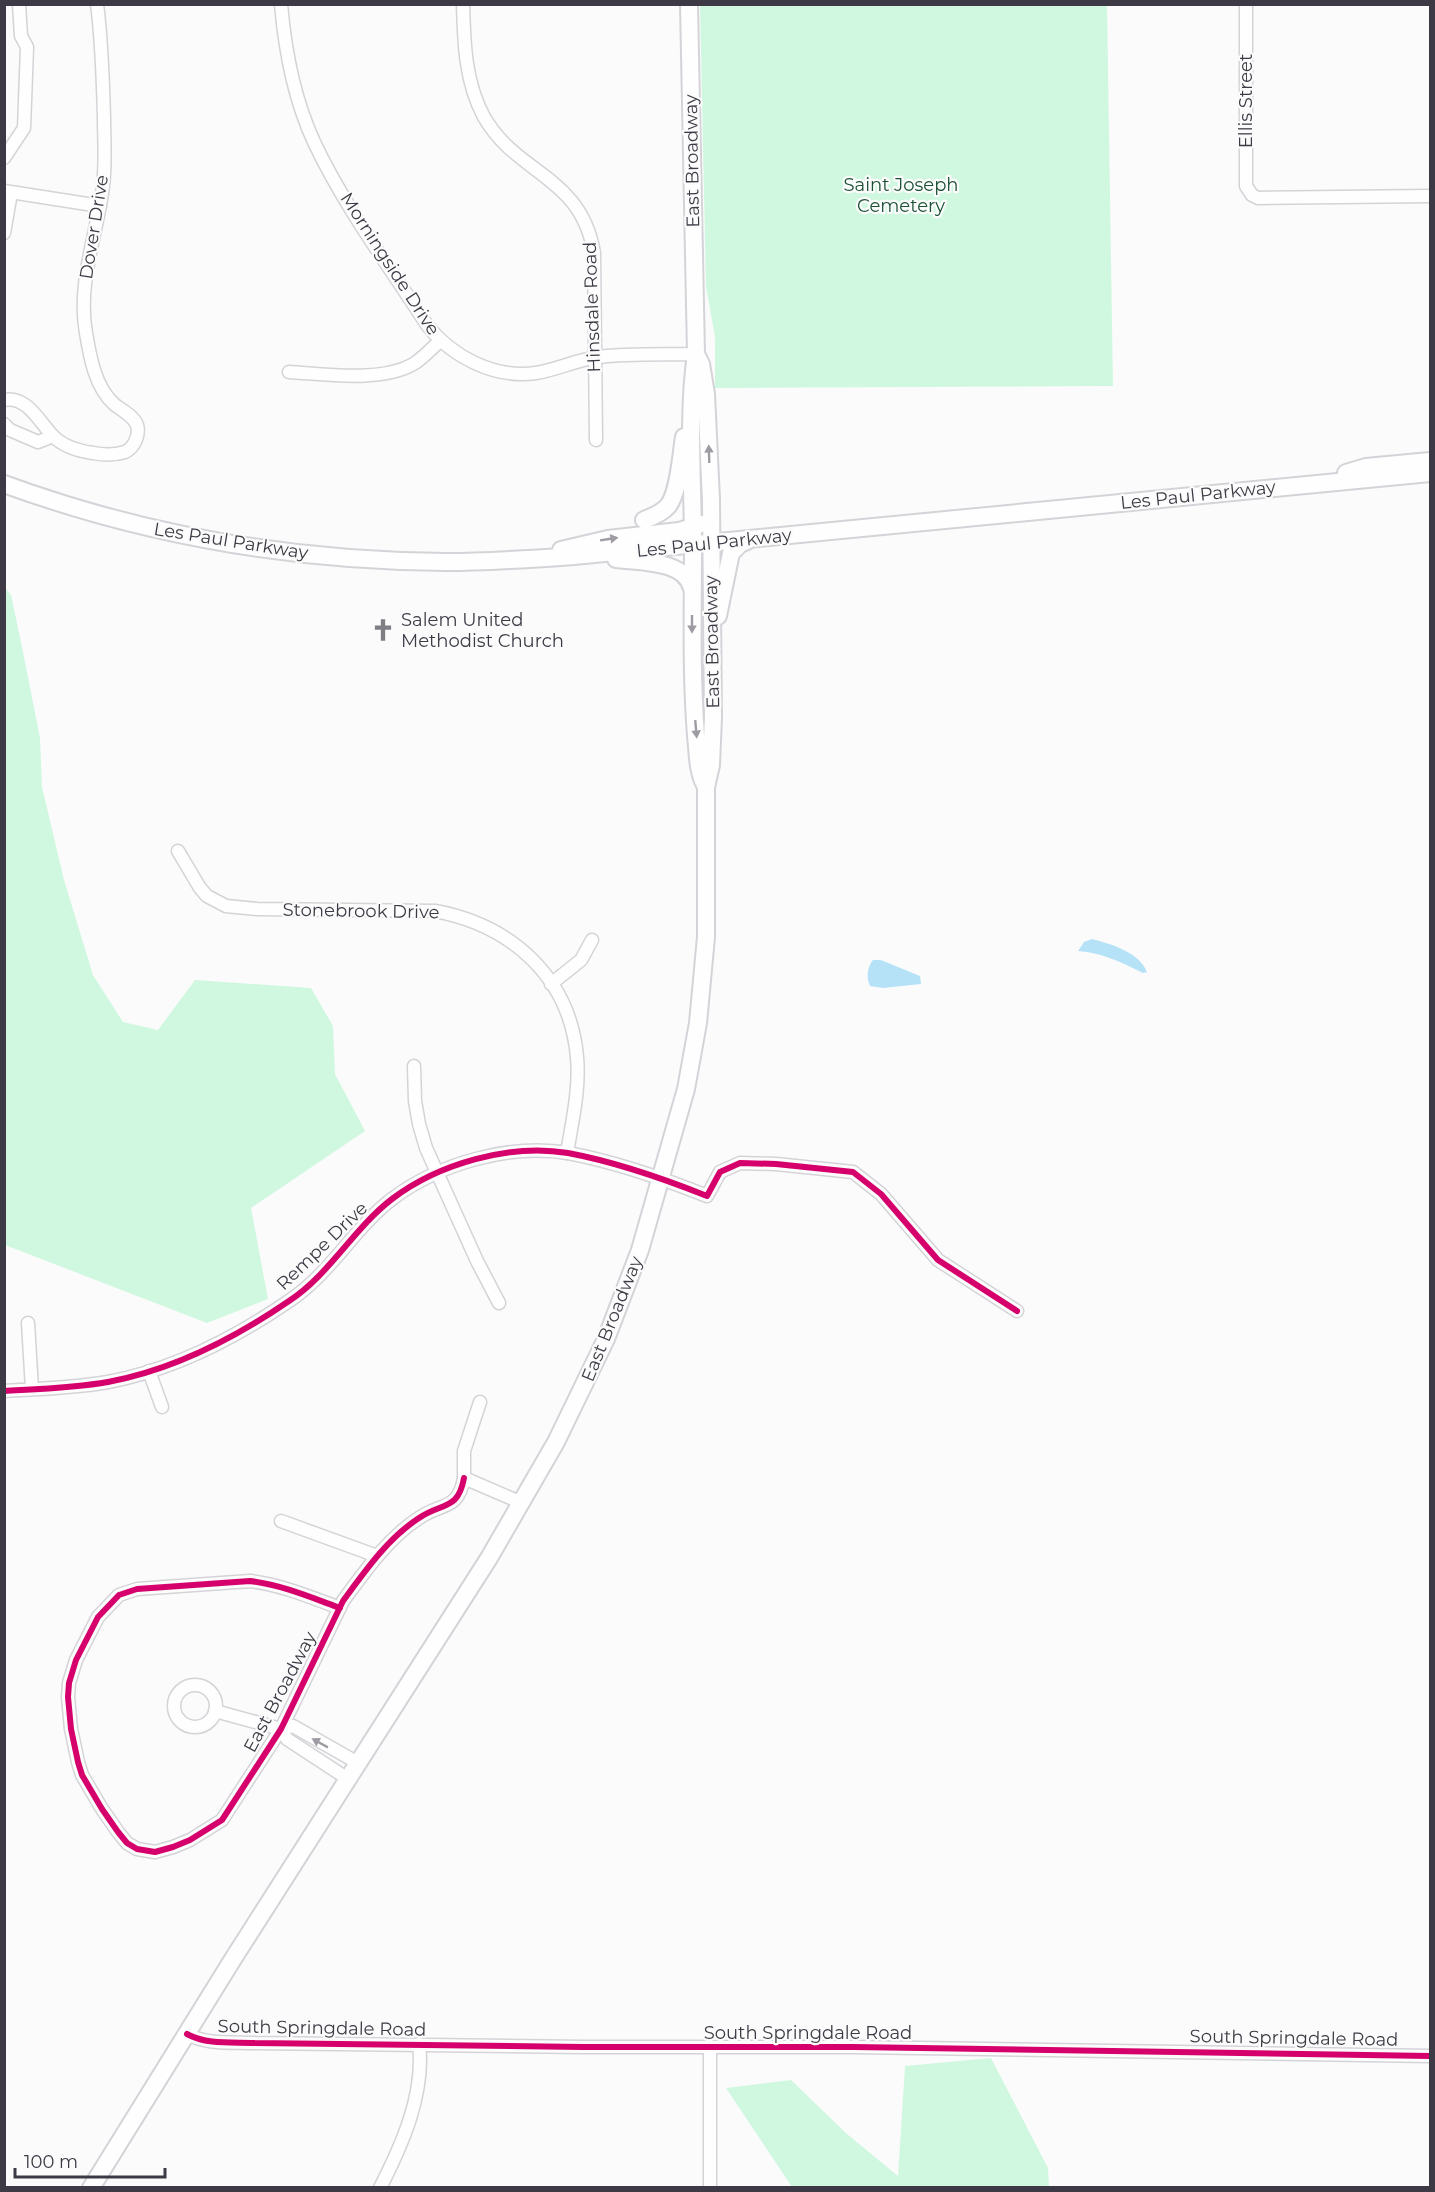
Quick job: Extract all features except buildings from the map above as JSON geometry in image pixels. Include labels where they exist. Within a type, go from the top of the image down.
[{"type":"main road","name":"East Broadway","points":[[689,4],[696,354],[692,398],[694,713],[700,777],[706,787]]},
{"type":"main road","name":"East Broadway","points":[[91,2187],[522,1503],[574,1407],[610,1330],[638,1256],[689,1074],[700,1006],[707,921],[706,787],[711,765],[713,717],[711,513],[706,394],[703,372],[696,354]]},
{"type":"main road","points":[[644,520],[665,509],[672,497],[692,398]]},
{"type":"main road","points":[[1299,486],[1366,468],[1431,461]]},
{"type":"main road","name":"Les Paul Parkway","points":[[4,484],[66,505],[153,528],[261,549],[398,561],[487,561],[588,555],[1431,473]]},
{"type":"main road","points":[[532,559],[585,543],[679,531],[693,521],[706,521],[711,513]]},
{"type":"main road","points":[[712,643],[731,553],[740,544],[752,539]]},
{"type":"main road","points":[[588,555],[675,568],[690,581],[693,594]]},
{"type":"street","points":[[4,158],[24,128],[27,48],[21,36],[19,4]]},
{"type":"street","name":"Dover Drive","points":[[53,436],[74,450],[104,455],[124,452],[133,446],[137,435],[137,425],[128,413],[112,403],[96,376],[83,308],[85,280],[100,206],[104,147],[101,42],[96,4]]},
{"type":"street","name":"Morningside Drive","points":[[281,4],[284,39],[292,77],[314,140],[330,173],[427,325],[449,349],[468,360],[507,373],[537,373],[595,357],[696,354]]},
{"type":"street","name":"Hinsdale Road","points":[[464,4],[464,40],[468,70],[476,101],[485,118],[506,145],[570,198],[586,224],[594,253],[596,440]]},
{"type":"street","name":"Ellis Street","points":[[1246,4],[1246,186],[1252,195],[1269,198],[1431,196]]},
{"type":"street","points":[[5,232],[8,192],[100,206]]},
{"type":"street","points":[[289,372],[370,375],[384,373],[416,362],[440,341]]},
{"type":"street","points":[[4,400],[9,399],[22,403],[41,419],[53,436],[38,442],[10,430],[4,424]]},
{"type":"street","name":"Stonebrook Drive","points":[[178,851],[207,896],[226,906],[257,909],[416,909],[457,915],[483,924],[509,939],[528,955],[552,984],[568,1018],[577,1056],[576,1096],[567,1153]]},
{"type":"street","points":[[552,984],[581,960],[592,940]]},
{"type":"street","points":[[414,1066],[415,1101],[426,1148],[477,1261],[499,1303]]},
{"type":"street","name":"Rempe Drive","points":[[4,1390],[71,1387],[110,1381],[176,1362],[223,1341],[292,1300],[393,1199],[437,1172],[499,1154],[567,1153],[661,1178],[707,1196],[720,1172],[740,1163],[776,1164],[853,1172],[881,1194],[938,1260],[1017,1311]]},
{"type":"street","points":[[28,1323],[32,1389]]},
{"type":"street","points":[[148,1371],[162,1407]]},
{"type":"street","points":[[480,1401],[464,1451],[464,1478],[522,1503]]},
{"type":"street","name":"East Broadway","points":[[340,1608],[294,1590],[250,1581],[137,1588],[119,1595],[104,1609],[90,1630],[71,1674],[68,1697],[71,1729],[82,1775],[127,1843],[142,1851],[155,1852],[190,1840],[222,1820],[281,1729],[340,1608],[377,1556],[419,1517],[454,1502],[460,1495],[464,1478]]},
{"type":"street","points":[[281,1521],[377,1556]]},
{"type":"street","points":[[215,1711],[281,1729],[293,1726],[358,1763]]},
{"type":"street","points":[[281,1729],[287,1739],[348,1779]]},
{"type":"street","name":"South Springdale Road","points":[[187,2034],[200,2040],[213,2042],[1233,2051],[1431,2056]]},
{"type":"street","points":[[380,2187],[397,2155],[410,2119],[418,2078],[419,2044]]},
{"type":"street","points":[[710,2047],[711,2187]]},
{"type":"green space","name":"Saint Joseph Cemetery","points":[[700,5],[1107,5],[1113,386],[715,388],[715,337],[706,287]]},
{"type":"green space","points":[[4,586],[11,595],[22,647],[40,738],[42,787],[64,880],[93,975],[123,1022],[158,1030],[195,980],[311,988],[333,1026],[335,1074],[365,1131],[251,1208],[268,1299],[207,1323],[5,1245]]},
{"type":"green space","points":[[991,2058],[1048,2168],[1049,2187],[792,2187],[726,2088],[791,2080],[847,2134],[898,2176],[905,2066]]},
{"type":"water","points":[[1092,939],[1116,946],[1131,954],[1138,959],[1147,972],[1143,973],[1104,956],[1078,951],[1084,942]]},
{"type":"water","points":[[873,960],[881,960],[920,976],[921,984],[883,988],[870,986],[868,973]]},
{"type":"cycle path","points":[[4,1391],[108,1382],[132,1377],[203,1351],[247,1328],[304,1290],[330,1265],[378,1211],[410,1187],[453,1166],[475,1159],[522,1151],[568,1153],[604,1161],[707,1196],[720,1172],[740,1163],[776,1164],[853,1172],[881,1194],[938,1260],[1017,1311]]},
{"type":"cycle path","points":[[340,1608],[329,1604],[285,1588],[250,1581],[137,1589],[119,1595],[98,1617],[76,1660],[69,1683],[71,1729],[82,1775],[102,1809],[127,1843],[137,1849],[155,1852],[190,1840],[222,1820],[281,1729],[343,1601],[397,1535],[419,1518],[448,1504],[458,1496],[464,1478]]},
{"type":"cycle path","points":[[187,2034],[203,2040],[228,2043],[854,2047],[1430,2056]]},
{"type":"place","name":"Salem United Methodist Church","points":[[383,630]]}]
